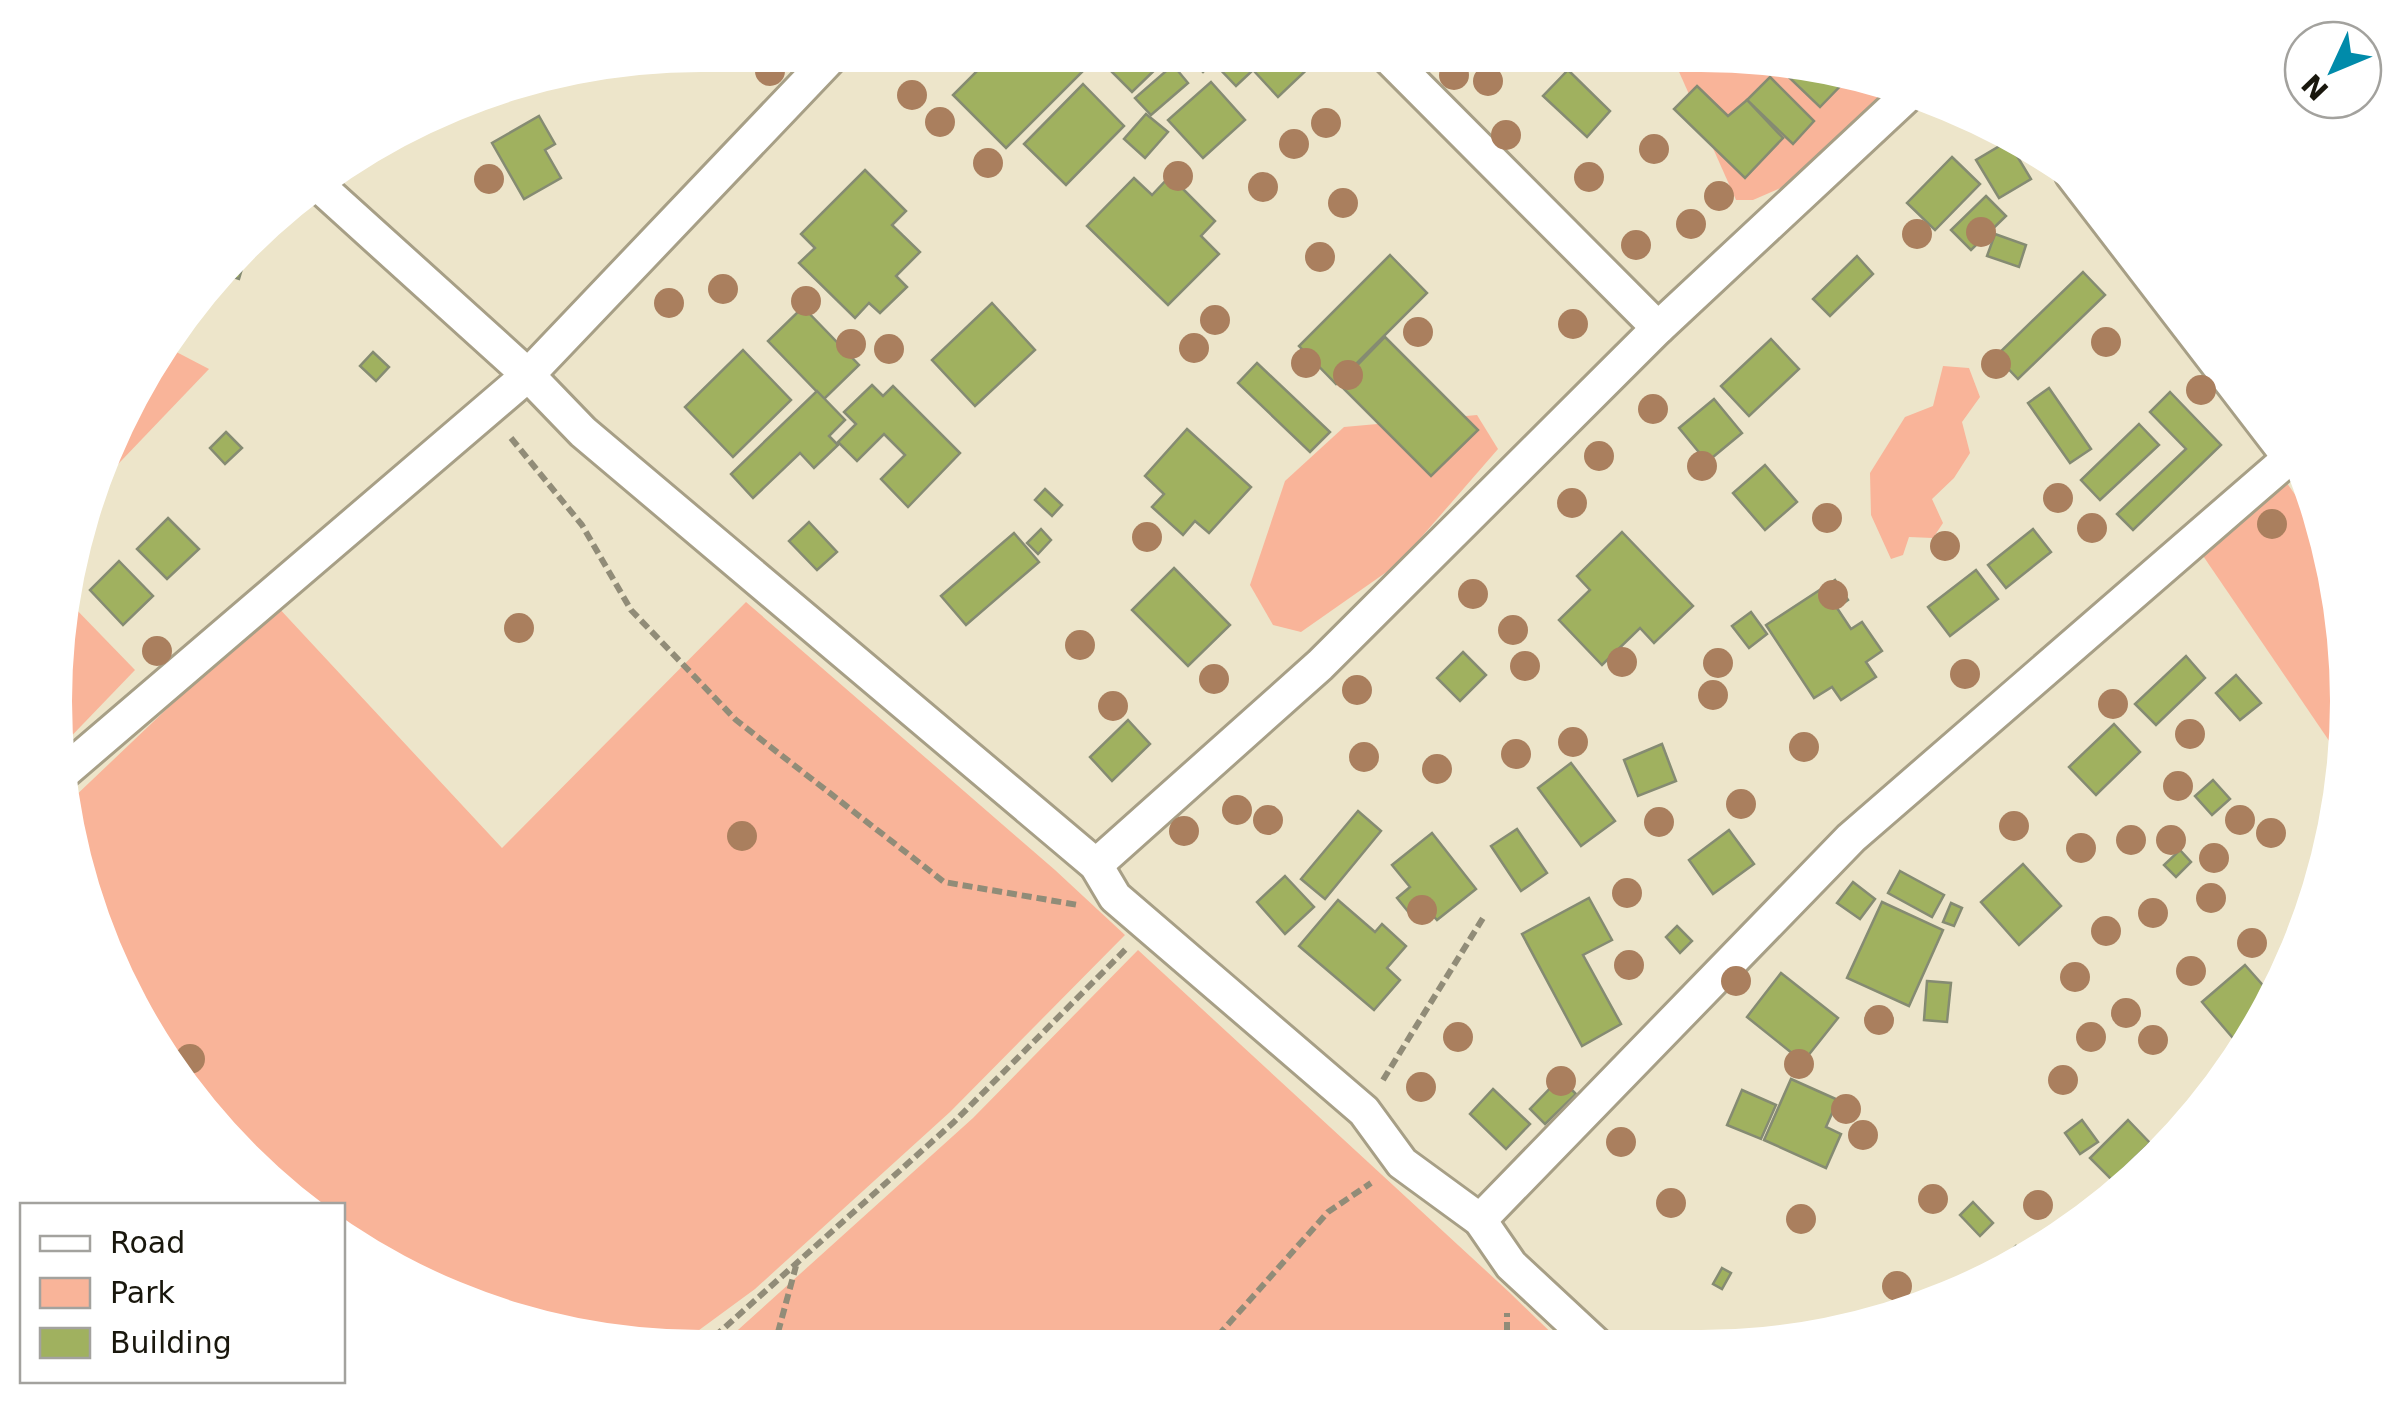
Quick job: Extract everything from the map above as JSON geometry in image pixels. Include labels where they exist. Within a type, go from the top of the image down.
[{"type":"street","points":[[76,762],[528,375],[816,72]]},
{"type":"street","points":[[1404,72],[1658,328]]},
{"type":"street","points":[[1096,865],[1320,665],[1658,328],[1898,104]]},
{"type":"street","points":[[329,195],[528,375],[584,432],[1096,865],[1114,897],[1364,1111],[1402,1164],[1480,1220],[1511,1264],[1582,1330]]},
{"type":"street","points":[[2109,223],[2271,434]]},
{"type":"street","points":[[1480,1220],[1851,838],[2284,463]]},
{"type":"path","points":[[488,410],[582,525],[631,610],[736,720],[795,767],[944,882],[1078,905],[1114,897]]},
{"type":"path","points":[[1364,1111],[1484,918]]},
{"type":"path","points":[[721,1330],[954,1122],[1148,927]]},
{"type":"path","points":[[1222,1330],[1328,1212],[1402,1164]]},
{"type":"path","points":[[778,1330],[796,1265]]},
{"type":"green space","points":[[1679,72],[1784,78],[1864,94],[1913,109],[1885,142],[1753,200],[1736,200]]},
{"type":"green space","points":[[178,353],[209,369],[119,463],[137,423]]},
{"type":"green space","points":[[1943,366],[1969,368],[1980,397],[1962,422],[1970,453],[1954,478],[1932,499],[1943,523],[1933,538],[1909,537],[1903,555],[1891,559],[1871,515],[1870,473],[1905,417],[1933,406]]},
{"type":"green space","points":[[1477,415],[1498,449],[1398,564],[1301,632],[1273,625],[1250,585],[1285,481],[1344,427]]},
{"type":"green space","points":[[2284,479],[2296,496],[2325,619],[2329,741],[2197,547]]},
{"type":"green space","points":[[746,602],[1125,935],[950,1112],[755,1289],[699,1330],[619,1325],[499,1297],[423,1266],[345,1219],[345,1203],[319,1201],[257,1146],[202,1084],[137,980],[106,904],[79,792],[276,605],[502,848]]},
{"type":"green space","points":[[79,612],[135,670],[74,734],[72,702]]},
{"type":"green space","points":[[1138,950],[1548,1330],[738,1330],[973,1118]]},
{"type":"building","points":[[976,72],[1082,72],[1006,148],[953,95]]},
{"type":"building","points":[[1112,72],[1153,72],[1132,92]]},
{"type":"building","points":[[1165,72],[1179,72],[1188,83],[1151,115],[1135,98]]},
{"type":"building","points":[[1223,72],[1251,72],[1236,86]]},
{"type":"building","points":[[1255,72],[1304,72],[1278,97]]},
{"type":"building","points":[[1570,72],[1610,111],[1587,137],[1543,96]]},
{"type":"building","points":[[1770,77],[1814,121],[1793,144],[1747,100]]},
{"type":"building","points":[[1791,79],[1838,88],[1820,107]]},
{"type":"building","points":[[1211,82],[1245,120],[1203,158],[1168,120]]},
{"type":"building","points":[[1083,84],[1124,126],[1066,185],[1024,144]]},
{"type":"building","points":[[1697,86],[1728,116],[1747,100],[1783,138],[1745,178],[1674,109]]},
{"type":"building","points":[[1146,114],[1168,132],[1145,158],[1124,139]]},
{"type":"building","points":[[539,116],[555,144],[545,150],[561,178],[524,199],[492,143]]},
{"type":"building","points":[[1998,147],[2019,159],[2031,179],[1999,198],[1976,160]]},
{"type":"building","points":[[1952,157],[1980,184],[1935,230],[1907,203]]},
{"type":"building","points":[[865,170],[906,211],[892,225],[920,252],[896,276],[907,287],[880,313],[869,303],[855,318],[799,263],[815,248],[801,234]]},
{"type":"building","points":[[1170,176],[1215,221],[1201,236],[1219,254],[1168,305],[1087,226],[1134,178],[1152,195]]},
{"type":"building","points":[[1986,196],[2006,216],[1971,250],[1951,230]]},
{"type":"building","points":[[1995,234],[2026,245],[2019,267],[1987,256]]},
{"type":"building","points":[[1390,255],[1427,293],[1336,384],[1299,346]]},
{"type":"building","points":[[1857,256],[1873,274],[1830,316],[1813,299]]},
{"type":"building","points":[[2083,272],[2105,295],[2018,379],[1996,356]]},
{"type":"building","points":[[992,303],[1035,350],[975,406],[932,360]]},
{"type":"building","points":[[803,307],[859,365],[824,399],[768,341]]},
{"type":"building","points":[[1385,337],[1478,430],[1431,476],[1339,384]]},
{"type":"building","points":[[1771,339],[1799,369],[1749,416],[1721,386]]},
{"type":"building","points":[[743,350],[791,400],[733,457],[685,407]]},
{"type":"building","points":[[373,352],[389,367],[376,381],[360,366]]},
{"type":"building","points":[[1257,363],[1330,432],[1310,452],[1238,383]]},
{"type":"building","points":[[872,385],[883,396],[893,386],[960,453],[908,507],[881,479],[905,455],[884,434],[857,461],[838,442],[856,424],[844,412]]},
{"type":"building","points":[[2049,388],[2091,449],[2070,463],[2028,403]]},
{"type":"building","points":[[817,391],[845,420],[829,436],[838,445],[814,468],[800,453],[753,498],[731,474]]},
{"type":"building","points":[[2170,392],[2221,445],[2133,530],[2117,514],[2186,449],[2150,412]]},
{"type":"building","points":[[1714,399],[1742,433],[1707,462],[1679,428]]},
{"type":"building","points":[[2139,424],[2159,445],[2100,500],[2081,480]]},
{"type":"building","points":[[1187,429],[1251,487],[1209,533],[1195,521],[1183,535],[1152,507],[1164,494],[1145,476]]},
{"type":"building","points":[[226,432],[242,448],[225,464],[210,448]]},
{"type":"building","points":[[1765,465],[1797,502],[1765,530],[1733,493]]},
{"type":"building","points":[[1045,489],[1062,505],[1052,516],[1035,500]]},
{"type":"building","points":[[168,518],[199,549],[167,579],[137,549]]},
{"type":"building","points":[[809,522],[837,552],[817,570],[789,541]]},
{"type":"building","points":[[1041,529],[1051,540],[1038,554],[1027,543]]},
{"type":"building","points":[[2033,529],[2051,552],[2006,588],[1988,565]]},
{"type":"building","points":[[1622,532],[1693,606],[1654,643],[1640,628],[1602,665],[1559,620],[1590,590],[1577,576]]},
{"type":"building","points":[[1014,533],[1039,562],[966,625],[941,596]]},
{"type":"building","points":[[119,561],[153,596],[123,625],[90,590]]},
{"type":"building","points":[[1174,568],[1230,625],[1188,666],[1132,610]]},
{"type":"building","points":[[1976,570],[1998,599],[1950,636],[1928,607]]},
{"type":"building","points":[[1835,580],[1848,600],[1837,608],[1851,629],[1862,622],[1882,651],[1866,662],[1876,677],[1841,700],[1832,687],[1814,698],[1766,625]]},
{"type":"building","points":[[1751,612],[1767,634],[1749,648],[1732,626]]},
{"type":"building","points":[[1463,652],[1486,675],[1460,701],[1437,678]]},
{"type":"building","points":[[2186,656],[2205,678],[2156,725],[2135,704]]},
{"type":"building","points":[[2236,675],[2261,703],[2240,720],[2216,693]]},
{"type":"building","points":[[1128,720],[1150,744],[1112,781],[1090,757]]},
{"type":"building","points":[[2114,724],[2140,752],[2096,795],[2069,767]]},
{"type":"building","points":[[1662,744],[1676,781],[1638,796],[1624,760]]},
{"type":"building","points":[[1571,763],[1615,821],[1581,846],[1538,788]]},
{"type":"building","points":[[2213,780],[2230,799],[2212,815],[2195,796]]},
{"type":"building","points":[[1358,811],[1381,831],[1325,899],[1301,879]]},
{"type":"building","points":[[1517,829],[1547,873],[1521,891],[1491,846]]},
{"type":"building","points":[[1729,830],[1754,864],[1713,894],[1689,860]]},
{"type":"building","points":[[1432,833],[1476,889],[1437,920],[1428,910],[1415,920],[1397,898],[1410,887],[1392,865]]},
{"type":"building","points":[[2180,850],[2191,862],[2176,877],[2164,865]]},
{"type":"building","points":[[2023,864],[2061,906],[2019,945],[1981,902]]},
{"type":"building","points":[[1900,871],[1944,895],[1932,917],[1888,893]]},
{"type":"building","points":[[1285,876],[1314,907],[1285,934],[1257,902]]},
{"type":"building","points":[[1853,882],[1875,899],[1860,919],[1837,903]]},
{"type":"building","points":[[1589,898],[1612,940],[1583,955],[1621,1024],[1582,1046],[1522,934]]},
{"type":"building","points":[[1338,900],[1375,932],[1382,924],[1406,946],[1387,968],[1400,980],[1374,1010],[1299,946]]},
{"type":"building","points":[[1882,902],[1943,930],[1909,1006],[1847,978]]},
{"type":"building","points":[[1951,903],[1962,908],[1954,926],[1943,922]]},
{"type":"building","points":[[1677,926],[1692,941],[1680,953],[1666,937]]},
{"type":"building","points":[[2245,965],[2263,985],[2232,1038],[2202,1002]]},
{"type":"building","points":[[1781,973],[1838,1018],[1803,1062],[1747,1017]]},
{"type":"building","points":[[1927,981],[1951,983],[1947,1022],[1924,1020]]},
{"type":"building","points":[[1560,1078],[1576,1094],[1545,1124],[1530,1109]]},
{"type":"building","points":[[1791,1079],[1838,1100],[1826,1127],[1841,1134],[1826,1168],[1764,1140]]},
{"type":"building","points":[[1493,1089],[1530,1124],[1506,1149],[1470,1114]]},
{"type":"building","points":[[1742,1090],[1776,1105],[1761,1139],[1727,1125]]},
{"type":"building","points":[[2082,1120],[2098,1142],[2080,1154],[2065,1133]]},
{"type":"building","points":[[2128,1120],[2149,1142],[2111,1179],[2090,1158]]},
{"type":"building","points":[[1973,1202],[1993,1223],[1980,1236],[1960,1215]]},
{"type":"building","points":[[1722,1268],[1731,1273],[1722,1289],[1713,1284]]}]
